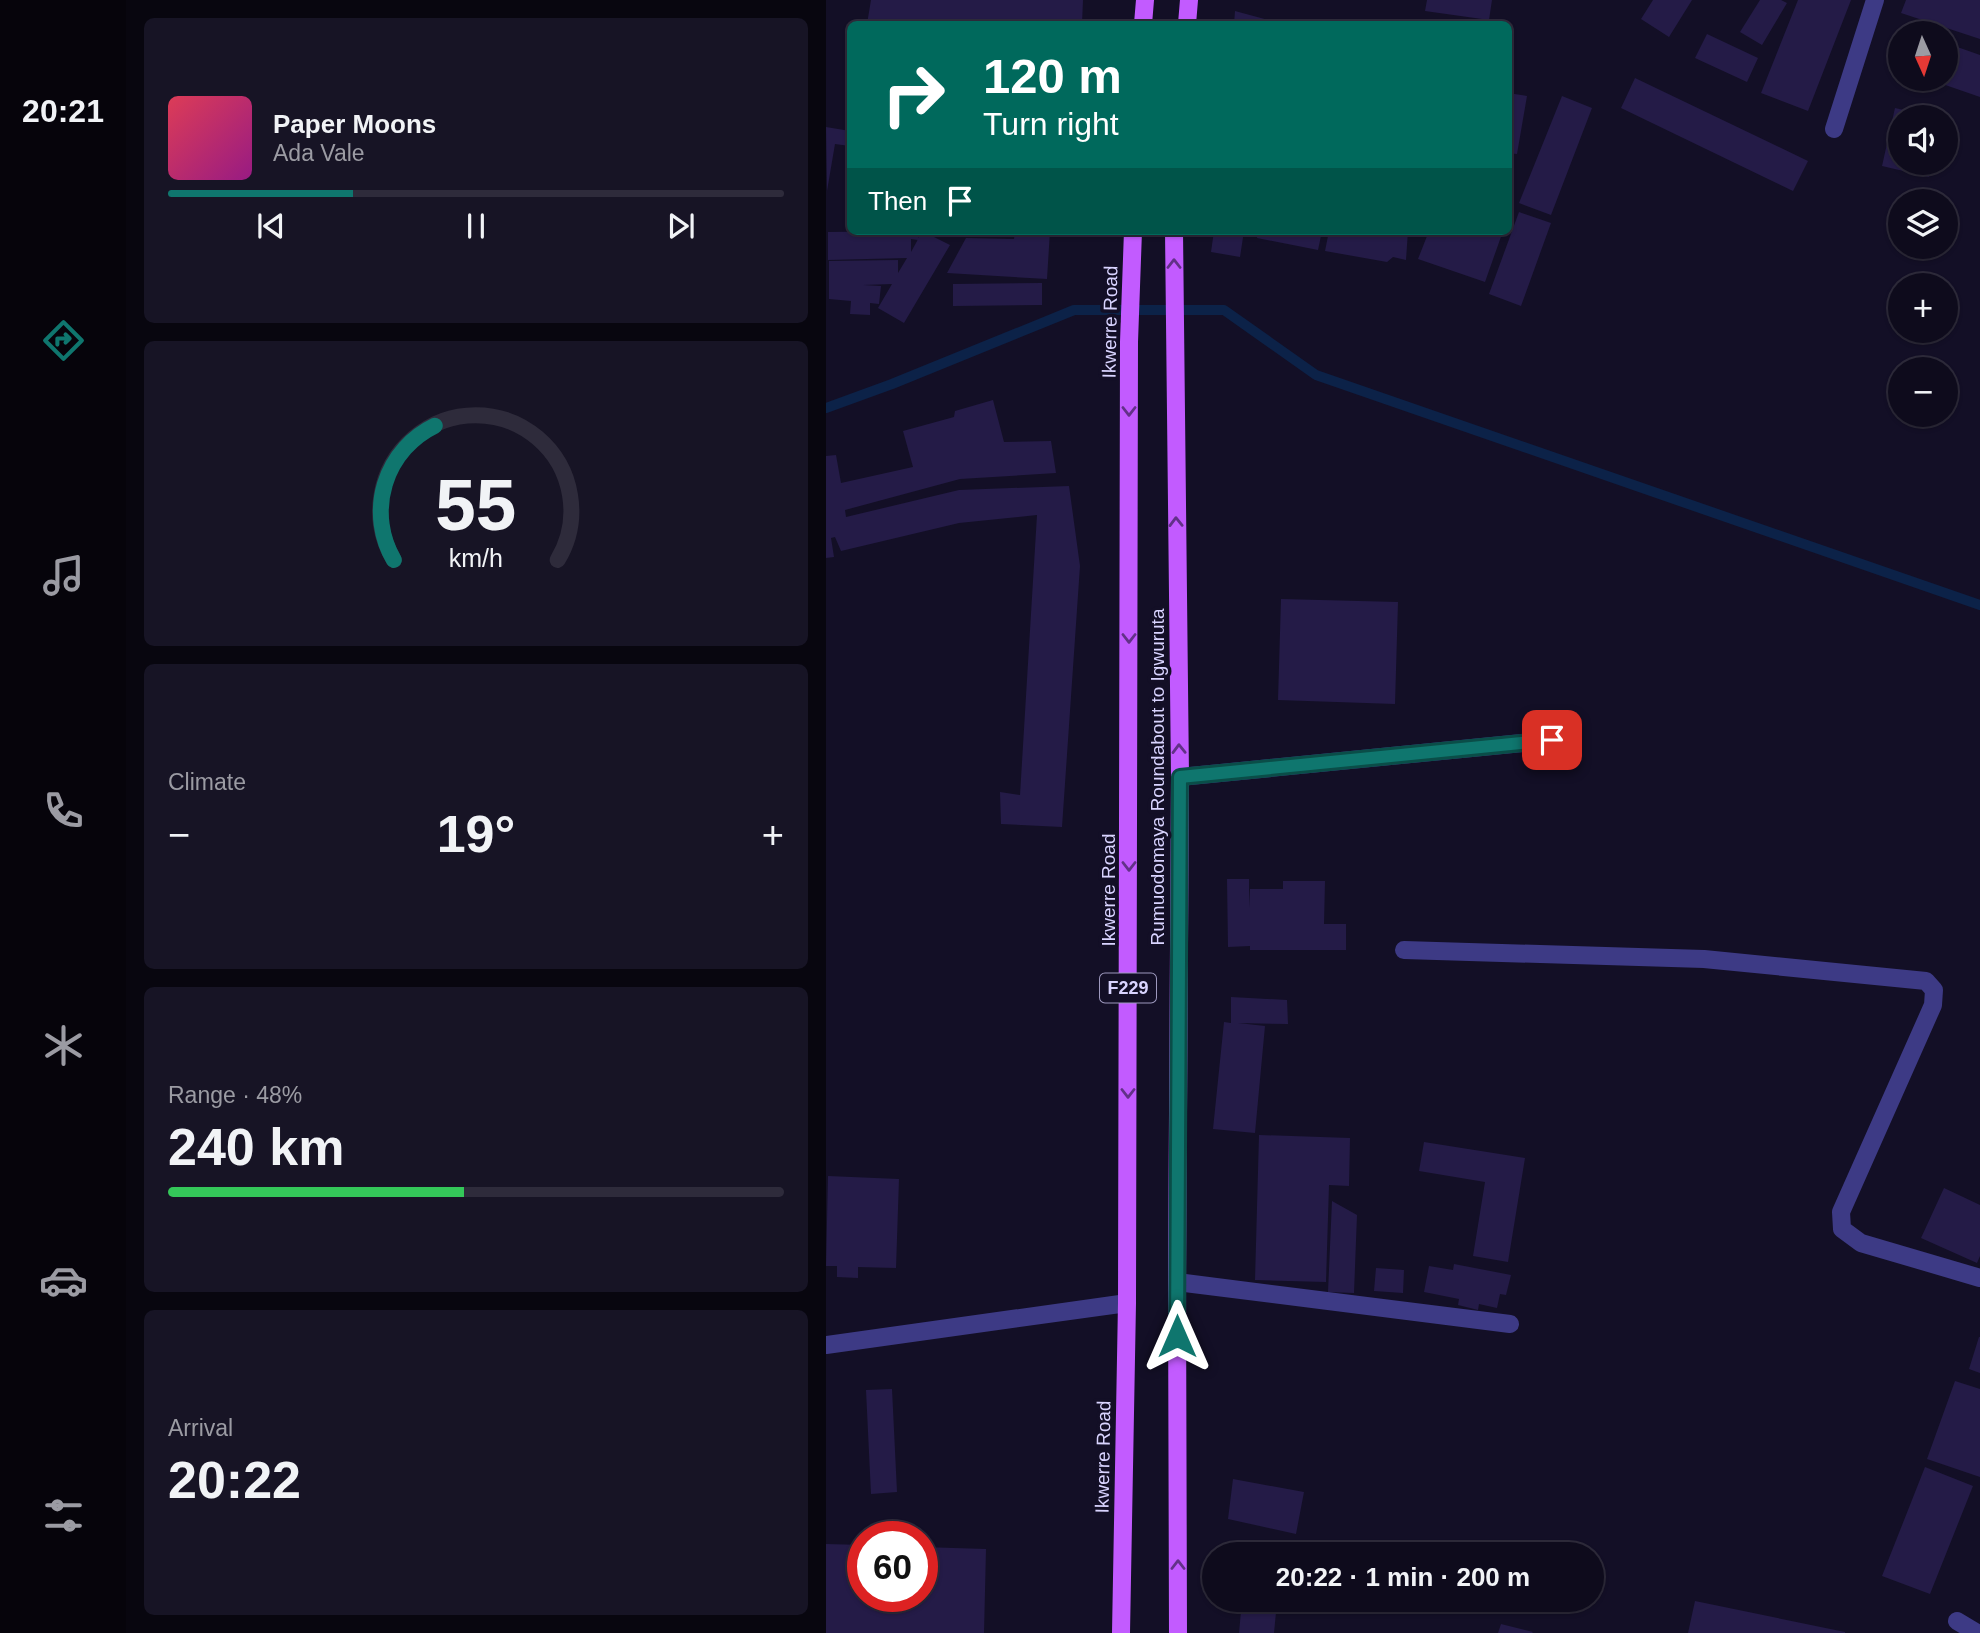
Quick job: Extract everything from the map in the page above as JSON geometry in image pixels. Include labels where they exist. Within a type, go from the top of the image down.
[{"type":"main road","points":[[1143,21],[1145,0]]},
{"type":"main road","points":[[1187,21],[1189,0]]},
{"type":"main road","name":"Ikwerre Road","points":[[1121,1633],[1127,1303],[1129,342],[1133,235]]},
{"type":"main road","name":"Rumuodomaya Roundabout to Igwuruta","points":[[1174,235],[1180,777],[1178,1633]]},
{"type":"street","points":[[1834,129],[1875,0]]},
{"type":"street","points":[[1180,777],[1552,740]]},
{"type":"street","points":[[1404,950],[1704,959],[1926,981],[1934,990],[1933,1005],[1841,1212],[1842,1229],[1861,1243],[1980,1278]]},
{"type":"street","points":[[1177,1282],[1510,1324]]},
{"type":"street","points":[[826,1345],[1127,1303]]},
{"type":"street","points":[[1957,1621],[1977,1633]]},
{"type":"building","points":[[871,0],[1083,0],[1082,21],[868,21]]},
{"type":"building","points":[[1427,0],[1492,0],[1489,20],[1425,11]]},
{"type":"building","points":[[1653,0],[1692,0],[1669,37],[1641,19]]},
{"type":"building","points":[[1760,0],[1781,0],[1787,3],[1762,45],[1740,32]]},
{"type":"building","points":[[1798,0],[1851,0],[1808,111],[1761,93]]},
{"type":"building","points":[[1906,0],[1980,0],[1980,39],[1958,32],[1958,21],[1925,21],[1901,13]]},
{"type":"building","points":[[1235,11],[1272,21],[1234,21]]},
{"type":"building","points":[[1707,34],[1758,58],[1747,82],[1695,58]]},
{"type":"building","points":[[1958,47],[1980,55],[1980,97],[1958,89]]},
{"type":"building","points":[[1635,78],[1808,161],[1793,191],[1621,108]]},
{"type":"building","points":[[1512,94],[1527,96],[1517,154],[1512,153]]},
{"type":"building","points":[[1562,96],[1592,108],[1551,215],[1519,203]]},
{"type":"building","points":[[826,127],[847,130],[847,146],[835,144],[827,191]]},
{"type":"building","points":[[1888,139],[1888,167],[1882,166]]},
{"type":"building","points":[[1519,212],[1551,223],[1521,306],[1489,294]]},
{"type":"building","points":[[828,232],[847,232],[847,235],[919,235],[918,238],[920,235],[930,235],[950,245],[904,323],[878,308],[892,284],[863,285],[881,286],[879,304],[870,303],[870,315],[850,314],[851,301],[829,299],[829,261],[898,260],[898,273],[907,258],[828,260]],"holes":[[[911,239],[918,240],[911,252]]]},
{"type":"building","points":[[1014,235],[1050,235],[1047,279],[947,273],[966,238],[1014,239]]},
{"type":"building","points":[[1213,235],[1243,235],[1240,257],[1211,252]]},
{"type":"building","points":[[1257,235],[1321,235],[1318,250],[1257,238]]},
{"type":"building","points":[[1328,235],[1408,235],[1406,260],[1393,257],[1387,262],[1325,251]]},
{"type":"building","points":[[1427,235],[1502,235],[1485,282],[1418,259]]},
{"type":"building","points":[[1042,283],[1042,305],[953,306],[953,284]]},
{"type":"building","points":[[993,400],[1004,442],[1051,441],[1056,473],[960,479],[845,510],[846,517],[959,490],[1069,486],[1080,566],[1062,827],[1001,824],[1000,792],[1020,795],[1037,515],[959,523],[841,551],[835,537],[831,538],[834,557],[826,558],[826,456],[836,455],[841,483],[913,467],[903,431],[954,417],[955,411]]},
{"type":"building","points":[[1281,599],[1398,602],[1395,704],[1278,700]]},
{"type":"building","points":[[1227,879],[1249,879],[1249,908],[1250,889],[1283,889],[1283,881],[1325,881],[1324,924],[1346,924],[1346,950],[1250,950],[1250,946],[1228,947]]},
{"type":"building","points":[[1231,997],[1287,1000],[1288,1024],[1238,1023],[1265,1026],[1255,1133],[1213,1129],[1224,1022],[1231,1023]]},
{"type":"building","points":[[1259,1135],[1350,1138],[1349,1186],[1329,1185],[1326,1282],[1255,1280]]},
{"type":"building","points":[[1424,1142],[1525,1158],[1508,1262],[1473,1256],[1485,1182],[1419,1171]]},
{"type":"building","points":[[828,1176],[899,1179],[896,1268],[858,1267],[858,1278],[837,1277],[837,1266],[826,1266]]},
{"type":"building","points":[[1944,1188],[1980,1205],[1980,1256],[1977,1263],[1921,1238]]},
{"type":"building","points":[[1332,1201],[1357,1215],[1354,1293],[1328,1292]]},
{"type":"building","points":[[1454,1264],[1511,1275],[1506,1295],[1500,1294],[1497,1308],[1479,1304],[1478,1310],[1458,1305],[1459,1299],[1424,1292],[1429,1266],[1453,1270]]},
{"type":"building","points":[[1376,1268],[1404,1270],[1403,1293],[1374,1291]]},
{"type":"building","points":[[1980,1337],[1980,1373],[1969,1369]]},
{"type":"building","points":[[1955,1381],[1980,1389],[1980,1477],[1927,1459]]},
{"type":"building","points":[[892,1389],[897,1492],[871,1494],[866,1390]]},
{"type":"building","points":[[1925,1467],[1973,1486],[1930,1594],[1882,1576]]},
{"type":"building","points":[[1233,1479],[1304,1492],[1296,1534],[1228,1519]]},
{"type":"building","points":[[826,1544],[847,1545],[847,1612],[938,1612],[938,1548],[986,1549],[984,1633],[826,1633]]},
{"type":"building","points":[[1695,1601],[1845,1632],[1845,1633],[1688,1633]]},
{"type":"building","points":[[1241,1612],[1276,1612],[1274,1633],[1239,1633]]},
{"type":"building","points":[[1501,1624],[1533,1632],[1498,1633]]},
{"type":"waterway","points":[[826,408],[1074,310],[1224,310],[1316,375],[1980,605]]},
{"type":"route","points":[[1177,1336],[1180,777],[1552,740]]}]
